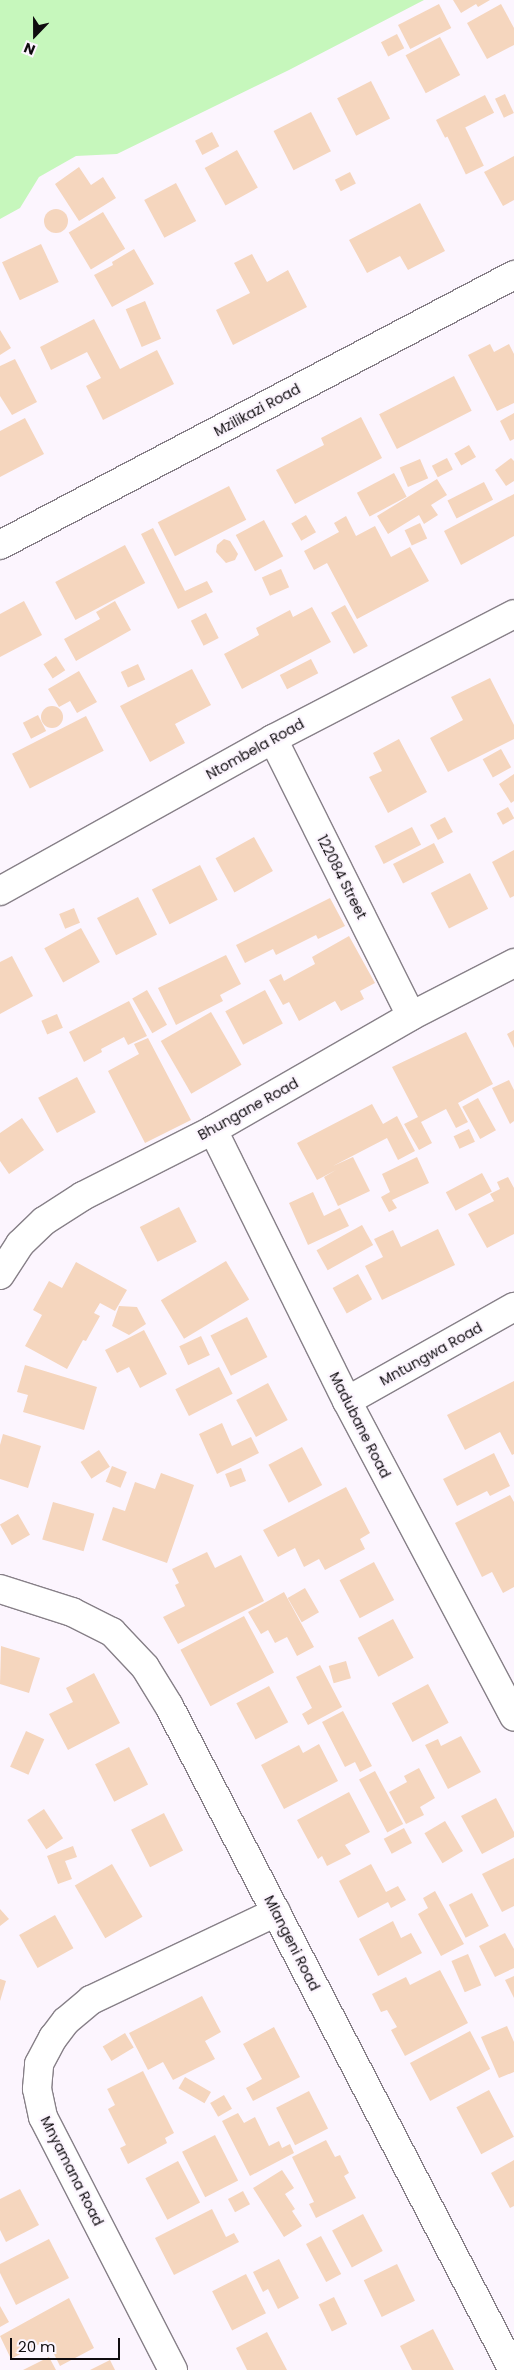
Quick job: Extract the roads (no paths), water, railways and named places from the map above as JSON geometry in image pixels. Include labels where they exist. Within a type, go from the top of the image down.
[{"type":"street","name":"Mzilikazi Road","points":[[0,545],[514,275]]},
{"type":"street","name":"Ntombela Road","points":[[0,891],[273,739],[514,614]]},
{"type":"street","name":"122084 Street","points":[[273,739],[411,1016]]},
{"type":"street","name":"Bhungane Road","points":[[0,1275],[20,1244],[44,1222],[83,1196],[213,1130],[411,1016],[514,962]]},
{"type":"street","name":"Madubane Road","points":[[213,1130],[347,1401],[506,1688],[514,1716]]},
{"type":"street","name":"Mntungwa Road","points":[[347,1401],[514,1307]]},
{"type":"street","name":"Mlangeni Road","points":[[0,1589],[72,1612],[112,1632],[145,1667],[169,1706],[513,2370]]},
{"type":"street","name":"Mnyamana Road","points":[[173,2370],[43,2117],[36,2089],[39,2064],[53,2038],[66,2021],[91,2000],[276,1912]]}]
